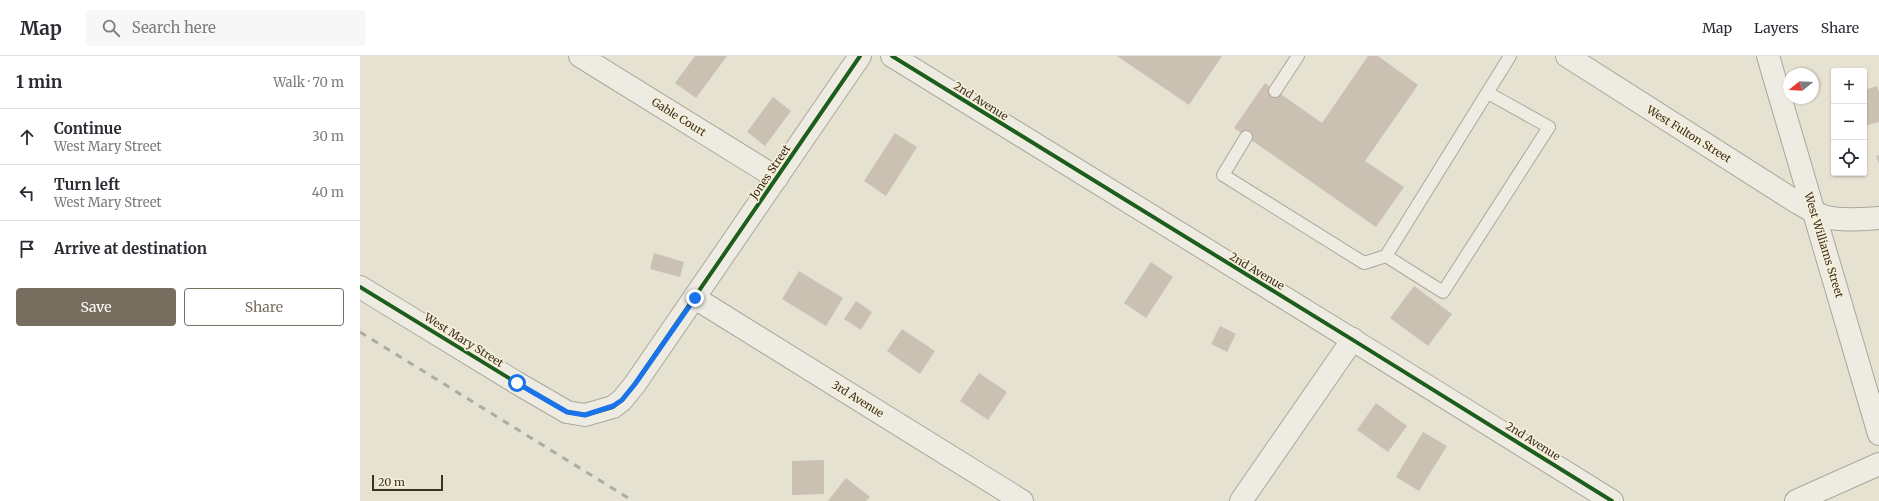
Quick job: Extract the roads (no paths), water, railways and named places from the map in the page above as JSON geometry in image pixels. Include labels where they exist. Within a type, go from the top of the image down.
[{"type":"street","name":"Gable Court","points":[[580,56],[777,178]]},
{"type":"street","name":"Jones Street","points":[[695,298],[860,56]]},
{"type":"street","name":"2nd Avenue","points":[[892,56],[1353,339],[1612,501]]},
{"type":"street","name":"West Fulton Street","points":[[1566,56],[1813,211],[1826,216],[1852,220],[1879,218]]},
{"type":"street","name":"West Williams Street","points":[[1768,56],[1813,211],[1829,259],[1879,434]]},
{"type":"street","name":"West Mary Street","points":[[360,286],[567,412],[585,415],[613,406],[622,400],[635,384],[695,298]]},
{"type":"street","name":"3rd Avenue","points":[[695,298],[1022,501]]},
{"type":"street","points":[[1241,501],[1353,339]]},
{"type":"street","points":[[1796,501],[1879,464]]},
{"type":"lane","points":[[1275,91],[1298,56]]},
{"type":"lane","points":[[1246,137],[1223,175],[1364,263],[1386,256],[1510,56]]},
{"type":"lane","points":[[1386,256],[1443,292],[1549,127],[1488,93]]},
{"type":"railway","points":[[360,332],[633,501]]}]
